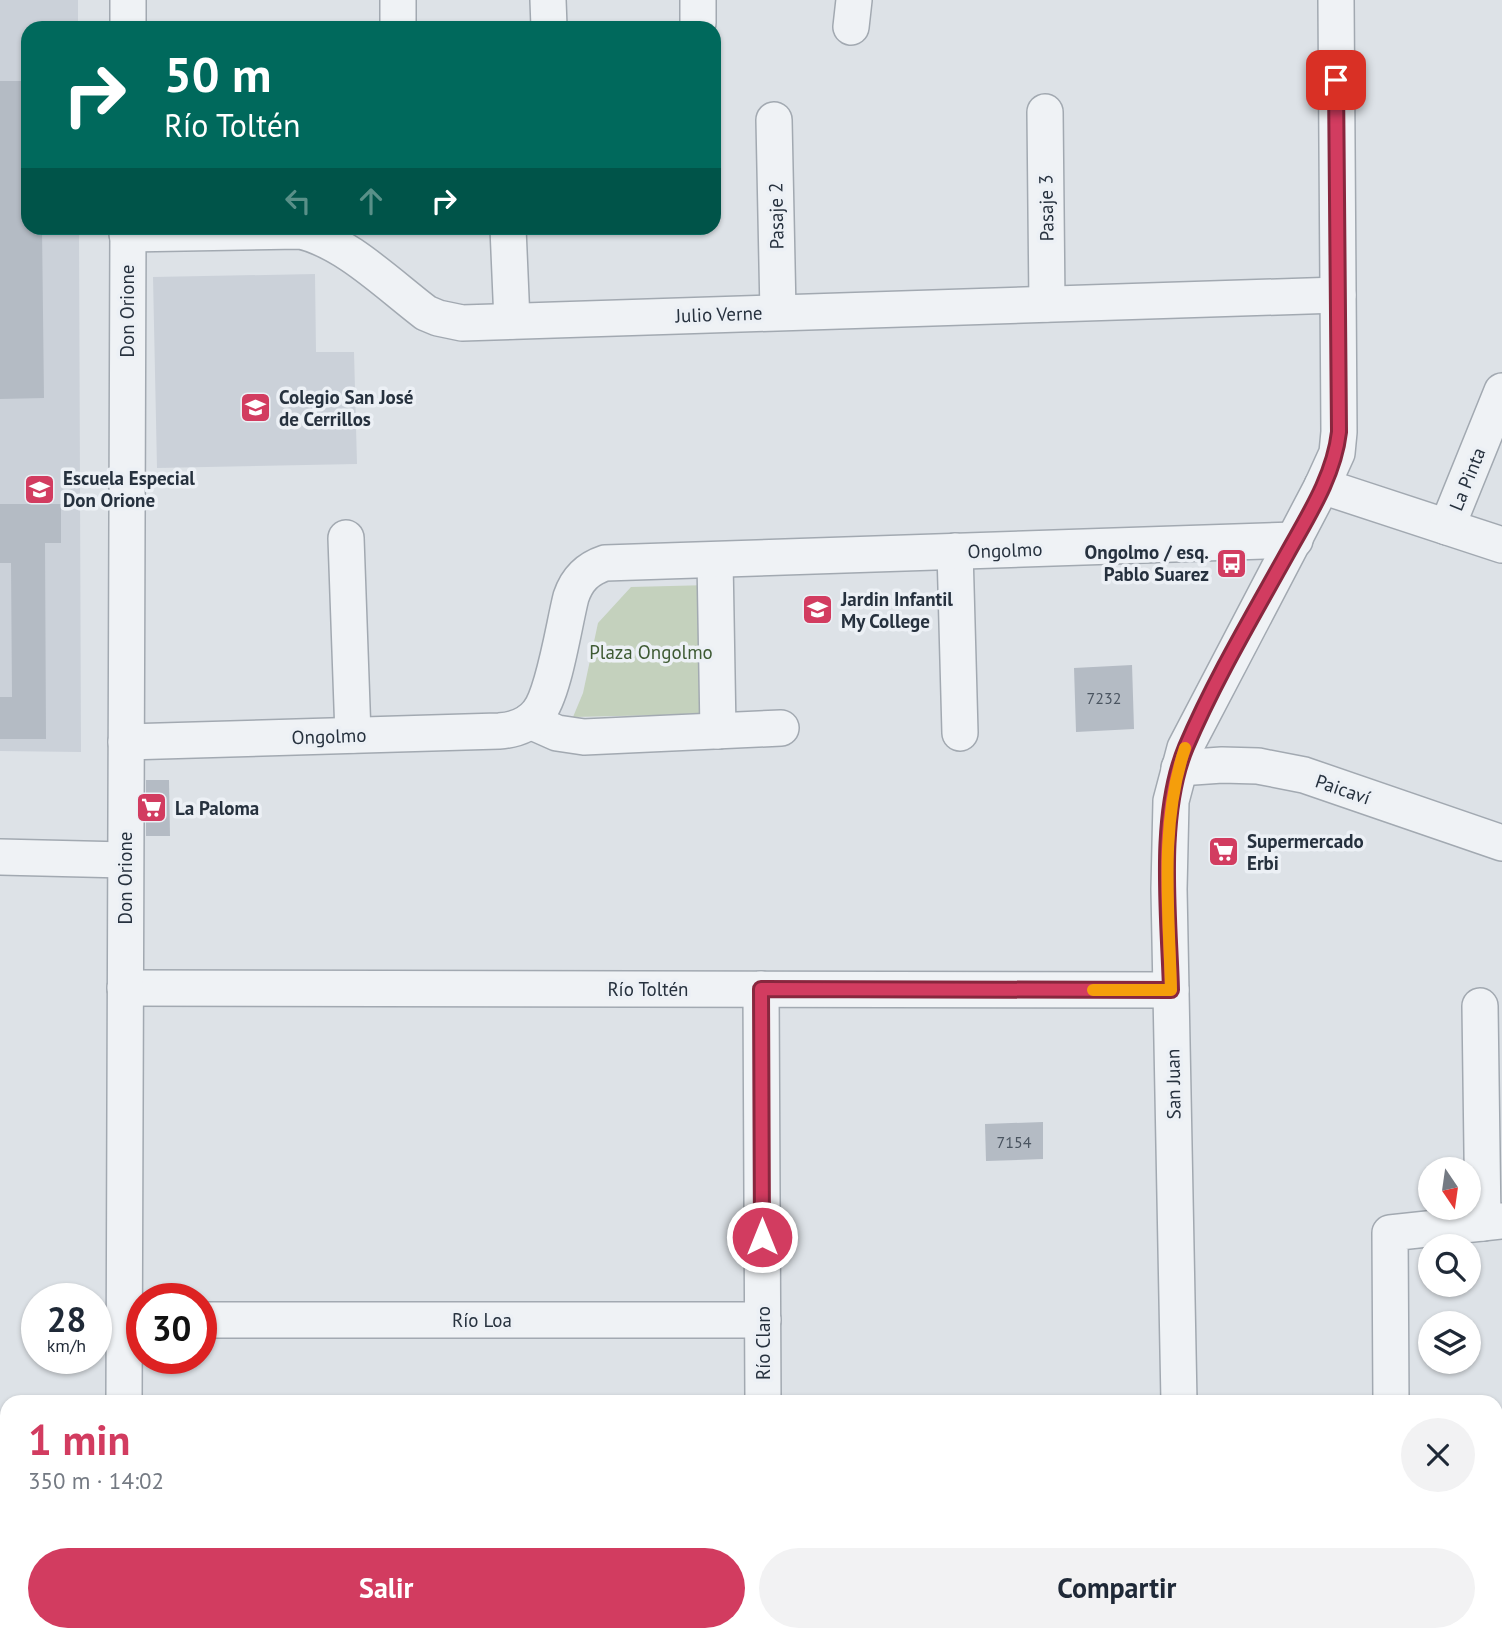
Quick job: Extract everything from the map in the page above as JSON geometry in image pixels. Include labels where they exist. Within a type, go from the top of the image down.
[{"type":"street","points":[[128,0],[128,21]]},
{"type":"street","points":[[398,0],[398,21]]},
{"type":"street","points":[[548,0],[548,21]]},
{"type":"street","name":"San Juan","points":[[1179,1395],[1169,822],[1178,768],[1217,684],[1295,540],[1337,453],[1336,0]]},
{"type":"street","name":"Pasaje 3","points":[[1045,112],[1047,304]]},
{"type":"street","name":"Pasaje 2","points":[[774,120],[778,313]]},
{"type":"street","name":"Don Orione","points":[[127,235],[125,988],[132,1283]]},
{"type":"street","name":"Julio Verne","points":[[318,235],[331,241],[426,313],[462,323],[1338,295]]},
{"type":"street","points":[[508,235],[512,321]]},
{"type":"street","name":"La Pinta","points":[[1447,527],[1502,391]]},
{"type":"street","points":[[1322,486],[1502,545]]},
{"type":"street","points":[[346,538],[353,735]]},
{"type":"street","name":"Ongolmo","points":[[126,742],[499,731],[520,727],[537,714],[546,696],[571,597],[578,580],[584,573],[605,563],[1295,540]]},
{"type":"street","points":[[955,551],[960,733]]},
{"type":"street","points":[[715,559],[718,731]]},
{"type":"street","points":[[530,721],[557,733],[584,737],[781,728]]},
{"type":"street","name":"Paicaví","points":[[1178,768],[1258,766],[1304,775],[1502,843]]},
{"type":"street","points":[[0,857],[125,860]]},
{"type":"street","name":"Río Toltén","points":[[125,988],[1171,990]]},
{"type":"street","name":"Río Claro","points":[[761,989],[763,1395]]},
{"type":"street","points":[[1391,1395],[1390,1233],[1493,1222],[1480,1006]]},
{"type":"street","name":"Río Loa","points":[[217,1320],[763,1320]]},
{"type":"street","name":"Don Orione","points":[[125,1395],[127,1374]]},
{"type":"shaded area","name":"Escuela Especial Don Orione","points":[[0,0],[78,0],[78,21],[21,21],[21,235],[79,235],[81,752],[0,751]]},
{"type":"shaded area","name":"Colegio San José de Cerrillos","points":[[315,274],[316,352],[354,352],[357,464],[157,468],[153,277]]},
{"type":"green space","name":"Plaza Ongolmo","points":[[710,585],[708,714],[573,717],[583,693],[598,623],[631,587]]},
{"type":"building","points":[[0,81],[21,81],[21,235],[42,235],[44,398],[0,399]]},
{"type":"building","points":[[0,504],[61,504],[61,543],[45,543],[46,739],[0,739],[0,697],[12,697],[11,563],[0,563]]},
{"type":"building","points":[[1132,665],[1134,729],[1076,732],[1074,668]]},
{"type":"building","name":"La Paloma","points":[[146,780],[169,780],[170,836],[146,836]]},
{"type":"building","points":[[1043,1122],[1043,1159],[986,1161],[985,1124]]},
{"type":"slow traffic","points":[[1093,990],[1171,990],[1169,822],[1178,768],[1185,748]]},
{"type":"place","name":"Colegio San José de Cerrillos","points":[[256,408]]},
{"type":"place","name":"Escuela Especial Don Orione","points":[[40,489]]},
{"type":"place","name":"Ongolmo / esq. Pablo Suarez","points":[[1232,563]]},
{"type":"place","name":"Jardin Infantil My College","points":[[818,610]]},
{"type":"place","name":"La Paloma","points":[[152,808]]},
{"type":"place","name":"Supermercado Erbi","points":[[1224,852]]},
{"type":"route","points":[[762,1237],[761,989],[1171,990],[1169,822],[1178,768],[1217,684],[1295,540],[1337,453],[1336,80]]}]
